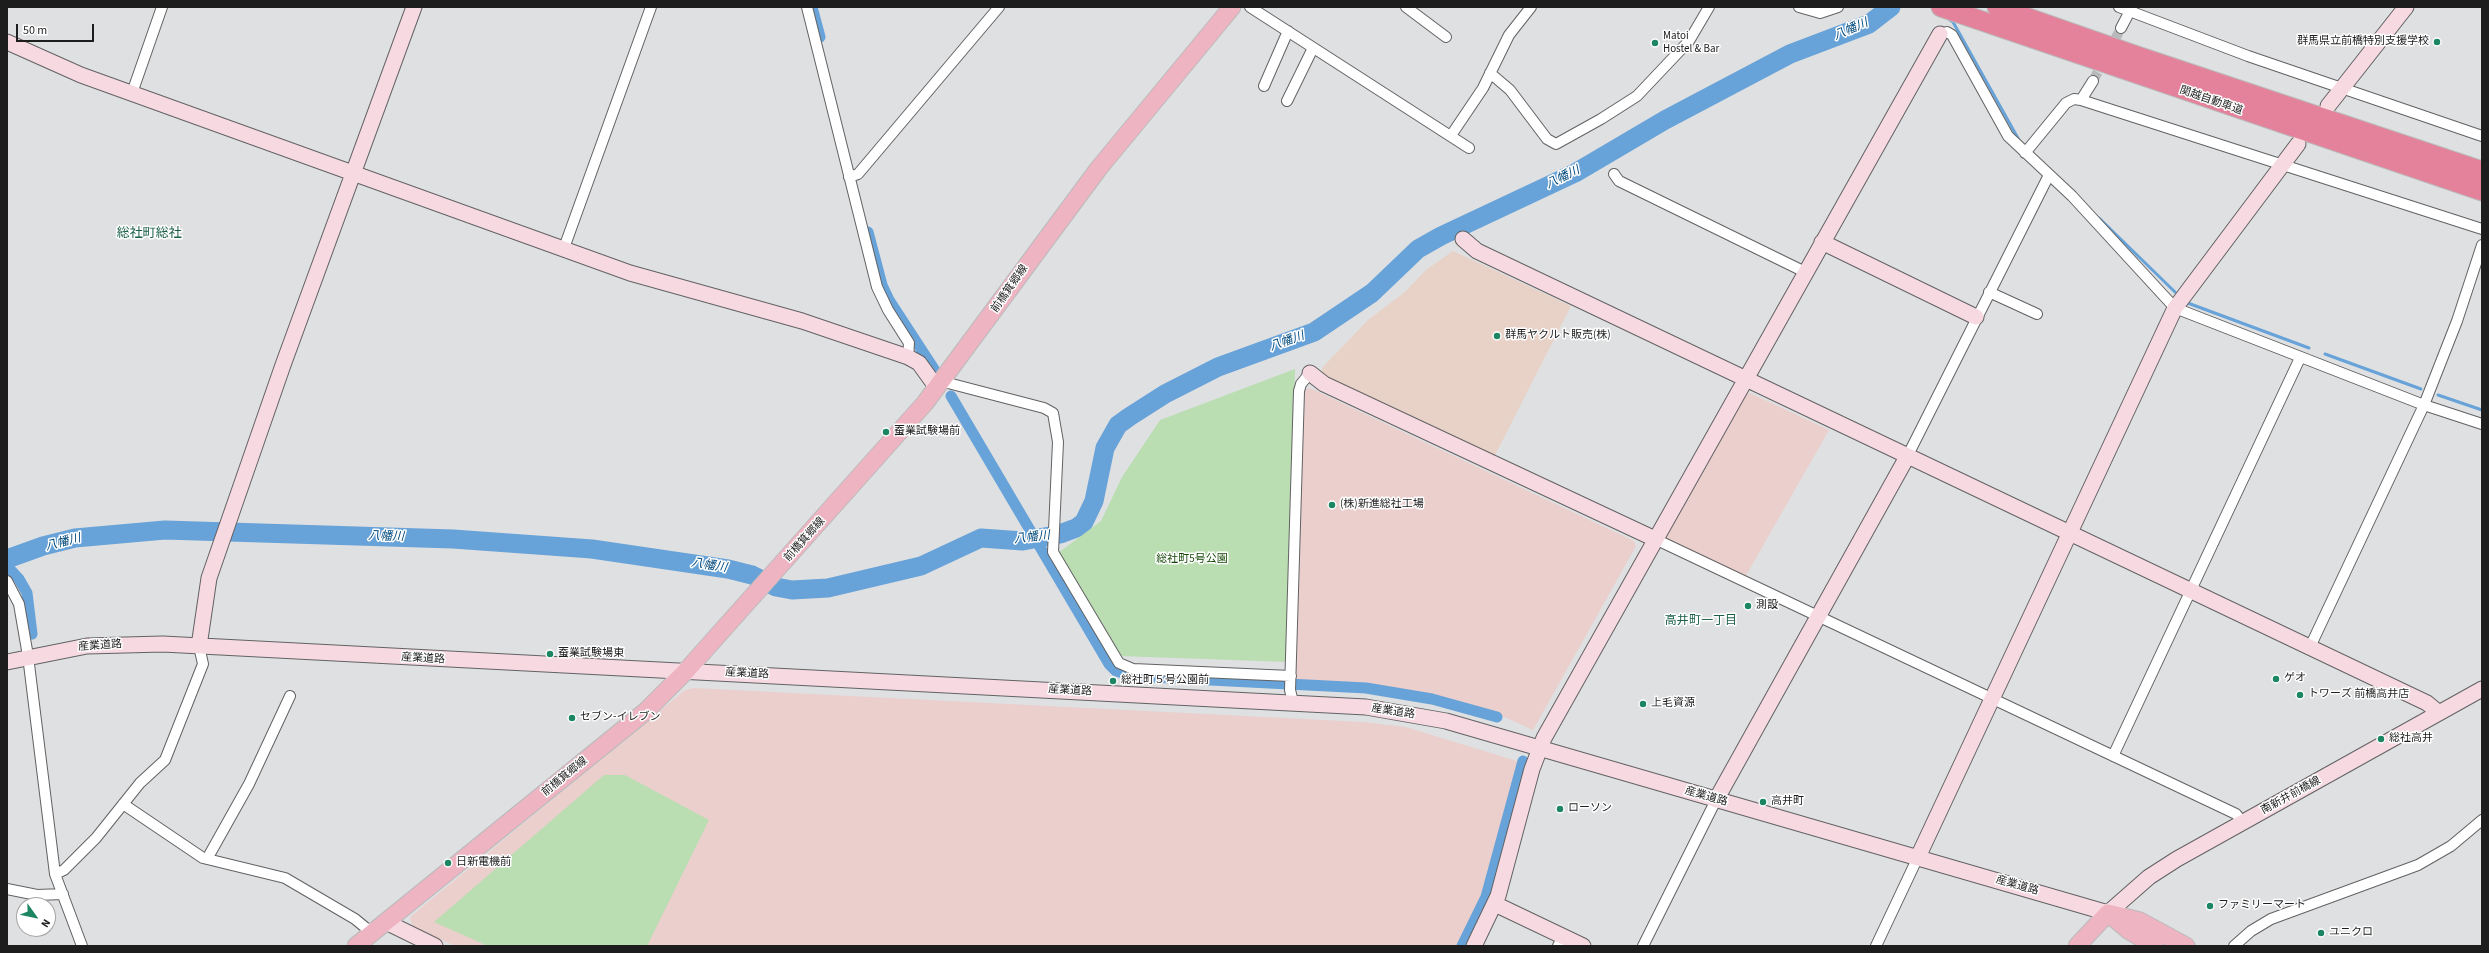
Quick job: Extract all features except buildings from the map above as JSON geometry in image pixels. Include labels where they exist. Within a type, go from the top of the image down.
[{"type":"highway","name":"関越自動車道","points":[[1941,7],[1978,21],[2482,191]]},
{"type":"highway","name":"関越自動車道","points":[[1997,7],[2145,59],[2482,171]]},
{"type":"main road","name":"前橋箕郷線","points":[[356,946],[646,711],[686,671],[781,566],[940,384],[1099,168],[1232,7]]},
{"type":"main road","points":[[2077,946],[2108,913]]},
{"type":"main road","points":[[2108,913],[2128,930],[2155,946]]},
{"type":"main road","points":[[2108,913],[2140,921],[2186,946]]},
{"type":"street","points":[[132,93],[162,7]]},
{"type":"street","points":[[56,874],[64,870],[96,838],[140,783],[165,760],[170,752],[203,664],[199,646],[206,591],[230,518],[414,7]]},
{"type":"street","points":[[564,248],[652,7]]},
{"type":"street","points":[[807,7],[877,287],[888,310],[909,343],[908,357]]},
{"type":"street","points":[[849,178],[858,174],[999,7]]},
{"type":"street","points":[[1250,7],[1452,134],[1469,148]]},
{"type":"street","points":[[1406,7],[1446,37]]},
{"type":"street","points":[[1452,134],[1490,73],[1509,35],[1531,7]]},
{"type":"street","points":[[1490,73],[1510,90],[1547,139],[1556,144],[1601,119],[1637,96],[1689,41],[1709,7]]},
{"type":"street","points":[[1799,7],[1820,13],[1838,7]]},
{"type":"street","points":[[2328,106],[2406,7]]},
{"type":"street","points":[[2121,28],[2126,8],[2342,88],[2482,136]]},
{"type":"street","points":[[1264,86],[1288,31]]},
{"type":"street","points":[[1474,946],[1495,904],[1539,748],[1655,539],[1940,34],[1947,32],[1952,35],[2008,136],[2072,196],[2175,308],[2424,406],[2482,424]]},
{"type":"street","points":[[7,42],[58,66],[653,280],[802,321],[908,357],[919,362],[940,384],[948,383],[1044,408],[1053,413],[1058,442],[1052,546],[1059,564],[1116,659],[1123,666],[1133,669],[1291,676]]},
{"type":"street","points":[[1287,101],[1313,48]]},
{"type":"street","points":[[2081,100],[2092,81]]},
{"type":"street","points":[[2025,153],[2066,103],[2074,99],[2081,100],[2283,163],[2482,229]]},
{"type":"street","points":[[1876,946],[2175,308],[2298,144]]},
{"type":"street","points":[[1614,174],[1619,181],[1805,272]]},
{"type":"street","points":[[1643,946],[1716,800],[1907,457],[1976,317],[2049,175]]},
{"type":"street","points":[[1463,239],[1476,251],[2427,703],[2439,713]]},
{"type":"street","points":[[1822,242],[1976,317]]},
{"type":"street","points":[[2310,647],[2424,406],[2456,321],[2482,245]]},
{"type":"street","points":[[1989,292],[2037,314]]},
{"type":"street","points":[[2113,756],[2300,358]]},
{"type":"street","points":[[1293,702],[1290,690],[1299,391],[1301,384],[1310,373],[1324,384],[2236,814],[2243,823]]},
{"type":"street","points":[[7,581],[19,604],[28,656],[56,874],[82,946]]},
{"type":"street","name":"産業道路","points":[[7,662],[28,656],[101,645],[199,646],[1293,702],[1366,708],[1446,721],[2108,913]]},
{"type":"street","name":"南新井前橋線","points":[[2108,913],[2163,868],[2482,689]]},
{"type":"street","points":[[207,859],[249,784],[290,696]]},
{"type":"street","points":[[123,804],[207,859],[285,878],[355,918],[372,933]]},
{"type":"street","points":[[2234,946],[2251,931],[2272,919],[2418,865],[2451,846],[2482,820]]},
{"type":"street","points":[[7,889],[37,895],[63,894]]},
{"type":"street","points":[[1495,904],[1561,941],[1583,946]]},
{"type":"street","points":[[386,922],[435,946]]},
{"type":"shaded area","name":"群馬ヤクルト販売(株)","points":[[1453,251],[1571,306],[1494,457],[1323,377],[1322,368],[1368,320],[1405,292],[1426,270]]},
{"type":"shaded area","name":"(株)新進総社工場","points":[[1310,388],[1634,541],[1636,546],[1533,730],[1498,714],[1439,697],[1381,686],[1295,681],[1304,390]]},
{"type":"shaded area","points":[[1750,393],[1829,430],[1744,579],[1668,542],[1665,535],[1742,394]]},
{"type":"shaded area","points":[[694,688],[1363,722],[1406,727],[1520,762],[1483,900],[1460,946],[455,946],[412,926],[410,917],[685,690]]},
{"type":"green space","name":"総社町5号公園","points":[[1295,369],[1288,662],[1120,656],[1058,553],[1101,521],[1122,477],[1160,420]]},
{"type":"green space","points":[[604,775],[625,775],[709,820],[647,946],[488,946],[434,922]]},
{"type":"waterway","points":[[812,7],[820,37]]},
{"type":"waterway","name":"八幡川","points":[[7,559],[43,546],[75,538],[165,530],[453,539],[592,549],[728,569],[752,575],[776,587],[792,590],[828,588],[921,566],[981,538],[1023,541],[1060,534],[1076,528],[1084,522],[1094,501],[1105,448],[1118,425],[1165,394],[1218,367],[1314,332],[1372,293],[1418,249],[1441,236],[1575,173],[1665,120],[1790,54],[1869,24],[1891,7]]},
{"type":"waterway","points":[[1947,18],[1953,22],[2019,140]]},
{"type":"waterway","points":[[2099,218],[2175,292]]},
{"type":"waterway","points":[[868,232],[882,285],[889,300],[934,369]]},
{"type":"waterway","points":[[2185,302],[2309,348]]},
{"type":"waterway","points":[[2325,354],[2421,389]]},
{"type":"waterway","points":[[2438,395],[2482,410]]},
{"type":"waterway","points":[[951,396],[1109,664],[1116,671],[1133,676],[1366,688],[1432,699],[1497,717]]},
{"type":"waterway","points":[[7,566],[19,579],[27,593],[32,634]]},
{"type":"waterway","points":[[1462,946],[1486,897],[1523,761]]},
{"type":"tunnel","points":[[2093,81],[2121,28]]},
{"type":"place","name":"群馬県立前橋特別支援学校","points":[[2437,42]]},
{"type":"place","name":"Matoi Hostel & Bar","points":[[1655,43]]},
{"type":"place","name":"群馬ヤクルト販売(株)","points":[[1497,336]]},
{"type":"place","name":"蚕業試験場前","points":[[886,432]]},
{"type":"place","name":"(株)新進総社工場","points":[[1332,505]]},
{"type":"place","name":"測設","points":[[1748,606]]},
{"type":"place","name":"蚕業試験場東","points":[[550,654]]},
{"type":"place","name":"ゲオ","points":[[2276,679]]},
{"type":"place","name":"総社町５号公園前","points":[[1113,681]]},
{"type":"place","name":"トワーズ 前橋高井店","points":[[2300,695]]},
{"type":"place","name":"上毛資源","points":[[1643,704]]},
{"type":"place","name":"セブン-イレブン","points":[[572,718]]},
{"type":"place","name":"総社高井","points":[[2381,739]]},
{"type":"place","name":"高井町","points":[[1763,802]]},
{"type":"place","name":"ローソン","points":[[1560,809]]},
{"type":"place","name":"日新電機前","points":[[448,863]]},
{"type":"place","name":"ファミリーマート","points":[[2210,906]]},
{"type":"place","name":"ユニクロ","points":[[2321,933]]},
{"type":"district","name":"総社町総社","points":[[149,234]]},
{"type":"district","name":"高井町一丁目","points":[[1701,621]]}]
